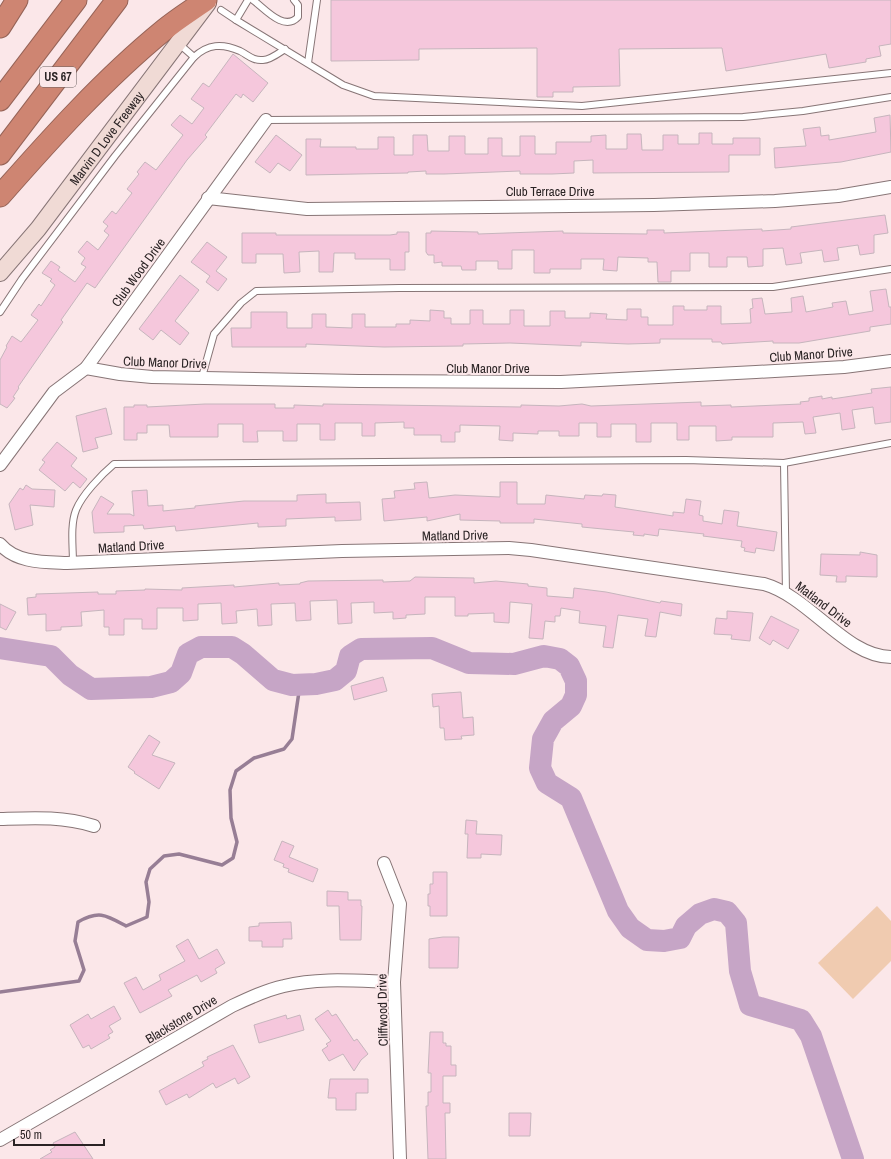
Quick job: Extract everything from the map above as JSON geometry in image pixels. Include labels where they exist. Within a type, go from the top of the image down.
[{"type":"highway","points":[[0,27],[16,0]]},
{"type":"highway","name":"US 67","points":[[0,100],[76,0]]},
{"type":"highway","name":"US 67","points":[[0,154],[117,0]]},
{"type":"highway","points":[[0,196],[64,124],[99,89],[164,30],[212,3]]},
{"type":"main road","name":"Marvin D Love Freeway","points":[[0,273],[38,229],[178,43],[212,3]]},
{"type":"street","name":"Club Wood Drive","points":[[0,465],[54,392],[86,368],[266,120]]},
{"type":"street","name":"Club Terrace Drive","points":[[208,198],[307,209],[654,205],[783,200],[838,196],[891,187]]},
{"type":"street","name":"Club Manor Drive","points":[[86,368],[128,375],[359,381],[561,382],[844,367],[891,361]]},
{"type":"street","name":"Matland Drive","points":[[0,544],[14,555],[27,559],[73,563],[342,551],[509,548],[531,550],[764,584],[786,592],[862,650],[872,655],[891,657]]},
{"type":"street","points":[[0,818],[55,817],[94,826]]},
{"type":"street","name":"Cliffwood Drive","points":[[384,863],[400,904],[394,982],[400,1159]]},
{"type":"street","name":"Blackstone Drive","points":[[0,1140],[250,997],[285,986],[329,980],[394,982]]},
{"type":"lane","points":[[236,20],[248,0]]},
{"type":"lane","points":[[253,0],[275,18],[289,23],[298,18],[298,5],[294,0]]},
{"type":"lane","points":[[308,64],[318,0]]},
{"type":"lane","points":[[212,3],[236,20],[343,85],[374,96],[582,106],[891,73]]},
{"type":"lane","points":[[178,43],[194,57]]},
{"type":"lane","points":[[0,312],[22,279],[115,156],[194,57],[211,45],[222,45],[240,51],[254,59],[264,60],[285,49]]},
{"type":"lane","points":[[266,120],[743,117],[803,112],[891,97]]},
{"type":"lane","points":[[202,377],[214,334],[241,302],[256,291],[773,287],[891,269]]},
{"type":"lane","points":[[73,563],[73,531],[76,510],[99,477],[114,464],[686,460],[784,463],[891,443]]},
{"type":"lane","points":[[784,463],[786,592]]},
{"type":"shaded area","points":[[877,906],[891,921],[891,961],[853,999],[818,963]]},
{"type":"building","points":[[331,0],[891,0],[891,44],[879,46],[881,56],[866,59],[866,62],[829,68],[826,54],[726,71],[722,48],[619,49],[620,86],[573,87],[573,92],[553,92],[553,97],[537,97],[537,48],[419,49],[419,60],[331,61]]},
{"type":"building","points":[[233,54],[268,83],[253,102],[243,94],[241,98],[236,94],[205,135],[207,137],[187,160],[95,288],[87,283],[61,320],[63,322],[18,387],[19,388],[13,397],[15,398],[12,402],[7,408],[0,404],[0,360],[7,347],[6,346],[12,336],[21,342],[38,320],[31,315],[39,304],[41,306],[55,285],[50,281],[52,279],[42,273],[51,261],[60,267],[58,270],[75,282],[86,267],[81,264],[85,258],[78,252],[87,241],[98,250],[109,235],[104,231],[108,226],[103,222],[112,211],[116,214],[132,193],[127,189],[139,174],[137,172],[145,162],[156,170],[183,135],[171,125],[180,115],[192,124],[204,108],[191,99],[203,83],[209,87]]},
{"type":"building","points":[[890,115],[891,152],[841,162],[775,168],[774,148],[806,146],[803,129],[820,127],[821,136],[829,135],[829,140],[876,132],[874,118]]},
{"type":"building","points":[[699,133],[712,133],[712,144],[733,144],[733,138],[760,138],[760,155],[729,155],[729,172],[593,173],[593,160],[574,161],[574,173],[520,174],[520,171],[426,174],[426,171],[408,173],[306,175],[306,139],[321,139],[320,147],[356,147],[356,149],[378,149],[378,137],[394,137],[394,155],[413,155],[413,135],[427,135],[428,151],[449,151],[449,136],[465,136],[465,154],[488,154],[488,138],[502,138],[502,156],[520,156],[520,136],[535,136],[535,154],[556,154],[556,142],[591,142],[591,136],[606,135],[606,149],[627,149],[627,134],[641,134],[642,150],[663,150],[663,135],[678,135],[678,144],[699,144]]},
{"type":"building","points":[[276,135],[302,155],[290,171],[278,163],[270,173],[255,162]]},
{"type":"building","points":[[885,215],[888,233],[874,235],[874,253],[860,255],[858,245],[837,248],[839,260],[824,262],[822,250],[800,253],[802,263],[786,265],[783,248],[763,249],[763,266],[748,267],[747,257],[727,257],[727,267],[709,267],[709,253],[690,253],[690,271],[671,271],[671,282],[658,282],[657,262],[648,262],[648,258],[618,257],[617,271],[603,270],[604,259],[581,259],[581,269],[550,269],[550,273],[534,273],[534,250],[512,250],[512,269],[498,269],[498,261],[476,261],[476,270],[462,270],[461,266],[442,266],[442,262],[434,263],[434,255],[428,255],[426,252],[426,233],[431,233],[431,231],[478,232],[478,234],[563,231],[563,233],[647,234],[647,230],[664,230],[664,233],[762,229],[762,231],[791,229],[791,227]]},
{"type":"building","points":[[397,232],[409,232],[409,252],[405,252],[405,270],[390,270],[390,259],[355,259],[355,253],[334,253],[333,272],[319,272],[319,251],[299,252],[300,272],[284,273],[283,254],[256,254],[256,263],[242,263],[242,233],[276,233],[276,235],[390,235],[397,234]]},
{"type":"building","points":[[207,242],[227,257],[216,271],[227,279],[218,291],[206,282],[210,276],[191,262]]},
{"type":"building","points":[[180,275],[199,290],[175,321],[189,333],[180,345],[161,330],[153,340],[139,329]]},
{"type":"building","points":[[886,289],[889,307],[891,307],[891,324],[870,327],[870,331],[799,343],[773,343],[773,341],[722,344],[721,342],[712,342],[712,339],[660,339],[660,343],[628,344],[581,342],[581,346],[510,343],[463,344],[463,346],[384,347],[306,344],[306,347],[232,347],[231,328],[251,328],[251,312],[287,312],[287,328],[312,328],[312,314],[326,314],[326,327],[352,328],[352,314],[365,314],[365,327],[396,327],[396,324],[410,324],[410,320],[430,321],[430,310],[444,311],[444,318],[451,318],[451,324],[470,324],[470,310],[483,310],[483,324],[510,324],[510,310],[524,310],[524,326],[550,326],[550,311],[565,311],[565,318],[590,318],[590,313],[607,314],[606,319],[627,320],[627,309],[641,309],[641,317],[648,317],[648,325],[673,325],[673,306],[684,306],[684,310],[707,310],[707,306],[721,306],[721,324],[751,323],[750,309],[753,308],[752,299],[762,298],[765,314],[792,312],[791,298],[803,296],[806,312],[833,307],[832,303],[846,301],[849,315],[873,311],[870,291]]},
{"type":"building","points":[[891,387],[891,422],[875,424],[873,407],[852,410],[855,428],[842,430],[840,413],[813,417],[816,433],[805,434],[803,422],[773,423],[773,437],[732,437],[732,440],[716,441],[716,426],[689,426],[689,440],[677,440],[677,423],[651,423],[651,442],[636,442],[636,424],[611,424],[611,437],[597,437],[597,423],[579,423],[579,436],[559,436],[559,431],[538,431],[538,434],[513,433],[513,441],[499,440],[500,426],[460,425],[460,432],[455,432],[455,442],[441,442],[441,435],[414,435],[414,428],[404,428],[404,422],[375,423],[375,436],[362,436],[362,423],[335,423],[335,440],[320,440],[320,424],[297,424],[297,441],[283,441],[283,431],[257,431],[258,442],[243,442],[243,424],[218,424],[218,437],[170,437],[169,425],[147,425],[147,433],[137,433],[137,440],[124,440],[124,407],[134,407],[134,405],[147,405],[147,407],[205,404],[275,404],[275,408],[294,408],[294,405],[323,406],[323,404],[521,407],[521,405],[559,406],[582,404],[591,406],[701,402],[701,406],[731,405],[731,407],[801,404],[800,402],[809,401],[809,398],[822,396],[822,399],[832,397],[832,399],[872,393],[871,389]]},
{"type":"building","points":[[106,408],[112,434],[95,438],[98,448],[83,452],[76,416]]},
{"type":"building","points":[[57,442],[77,458],[71,466],[87,479],[80,488],[73,482],[65,491],[39,470],[45,462],[42,460]]},
{"type":"building","points":[[427,482],[429,498],[455,495],[500,497],[500,482],[517,482],[517,504],[545,504],[546,495],[584,499],[585,495],[616,495],[615,507],[673,516],[673,512],[684,513],[686,499],[701,501],[699,515],[703,516],[703,521],[722,524],[724,510],[739,512],[737,526],[777,532],[774,551],[756,548],[755,553],[744,551],[745,548],[741,547],[742,541],[703,536],[704,534],[659,529],[658,536],[644,534],[644,536],[633,535],[634,532],[582,527],[582,524],[534,519],[534,523],[500,523],[500,521],[460,520],[460,514],[427,521],[427,517],[384,521],[382,499],[395,498],[394,491],[415,489],[414,483]]},
{"type":"building","points":[[26,485],[32,489],[55,490],[54,507],[30,505],[33,525],[15,530],[9,504],[20,488],[23,490]]},
{"type":"building","points":[[147,490],[148,506],[163,505],[163,511],[244,501],[297,501],[297,495],[326,494],[326,503],[360,502],[361,520],[335,521],[335,517],[286,519],[286,526],[258,527],[258,523],[176,531],[175,526],[144,529],[143,525],[124,526],[124,532],[94,533],[92,512],[101,496],[114,504],[107,514],[130,514],[134,516],[132,491]]},
{"type":"building","points":[[860,552],[877,555],[877,577],[846,576],[846,582],[836,582],[837,576],[820,575],[821,554],[860,555]]},
{"type":"building","points":[[415,577],[474,578],[474,583],[496,581],[528,584],[528,586],[547,588],[547,596],[573,598],[574,588],[606,592],[660,603],[661,601],[682,604],[681,616],[660,612],[656,637],[645,636],[648,619],[618,615],[613,648],[603,647],[606,626],[579,623],[580,611],[561,608],[560,616],[555,616],[555,622],[545,621],[543,639],[529,638],[532,604],[510,602],[509,623],[494,622],[494,613],[455,616],[455,597],[425,597],[425,614],[406,615],[406,618],[393,619],[393,612],[374,613],[374,602],[351,603],[352,623],[338,624],[337,600],[310,601],[311,620],[296,621],[295,603],[271,604],[272,625],[258,626],[257,609],[236,611],[237,623],[222,624],[221,603],[198,604],[198,620],[183,621],[183,608],[157,608],[157,629],[142,629],[142,619],[124,619],[124,635],[109,635],[109,627],[104,627],[104,610],[81,612],[82,626],[61,627],[61,630],[46,631],[46,614],[28,615],[27,598],[36,597],[36,594],[98,592],[98,594],[116,594],[116,591],[145,589],[182,590],[182,588],[234,585],[234,587],[279,583],[279,585],[300,584],[308,581],[410,581]]},
{"type":"building","points":[[0,604],[16,612],[6,630],[0,627]]},
{"type":"building","points":[[727,611],[753,613],[750,641],[731,639],[732,635],[714,634],[716,618],[727,619]]},
{"type":"building","points":[[771,616],[799,630],[788,649],[773,640],[770,645],[759,638]]},
{"type":"building","points":[[383,677],[387,691],[354,700],[351,686]]},
{"type":"building","points":[[461,692],[463,718],[473,717],[474,735],[461,736],[462,739],[445,740],[444,728],[440,728],[439,706],[433,707],[432,694]]},
{"type":"building","points":[[149,735],[160,742],[152,755],[175,763],[159,789],[134,773],[135,772],[128,767]]},
{"type":"building","points":[[466,820],[477,821],[476,834],[502,835],[501,855],[481,854],[481,858],[467,858],[468,834],[465,834]]},
{"type":"building","points":[[282,841],[294,846],[289,857],[318,869],[313,882],[288,872],[289,869],[283,867],[284,864],[274,860]]},
{"type":"building","points":[[433,872],[447,872],[447,916],[430,916],[428,894],[430,894],[430,884],[433,884]]},
{"type":"building","points":[[327,891],[348,892],[348,900],[361,900],[361,940],[340,940],[339,906],[327,906]]},
{"type":"building","points":[[291,922],[292,939],[283,939],[283,947],[262,947],[262,941],[249,941],[249,927],[259,926],[259,923]]},
{"type":"building","points":[[459,937],[458,968],[429,968],[429,939]]},
{"type":"building","points":[[188,939],[199,959],[217,949],[225,963],[215,969],[217,973],[201,982],[197,975],[168,990],[172,996],[140,1013],[124,983],[136,977],[143,990],[161,980],[159,975],[185,961],[176,946]]},
{"type":"building","points":[[114,1006],[121,1019],[109,1026],[113,1032],[108,1035],[110,1038],[91,1049],[89,1045],[83,1048],[70,1025],[88,1014],[91,1019]]},
{"type":"building","points":[[328,1010],[332,1016],[336,1014],[354,1041],[357,1039],[368,1054],[361,1060],[354,1071],[343,1054],[329,1061],[322,1050],[328,1046],[326,1044],[331,1041],[315,1019]]},
{"type":"building","points":[[286,1015],[287,1019],[300,1015],[304,1030],[259,1043],[254,1025]]},
{"type":"building","points":[[430,1032],[443,1032],[443,1043],[446,1043],[446,1046],[451,1046],[451,1065],[456,1065],[456,1076],[443,1076],[443,1103],[450,1103],[450,1113],[445,1113],[446,1159],[428,1159],[426,1106],[428,1106],[428,1092],[431,1092],[431,1073],[428,1073]]},
{"type":"building","points":[[233,1045],[250,1077],[238,1084],[235,1078],[216,1088],[213,1083],[189,1098],[187,1094],[166,1105],[159,1091],[204,1066],[202,1062],[208,1059],[207,1057]]},
{"type":"building","points":[[330,1079],[368,1079],[368,1093],[356,1093],[356,1110],[336,1110],[336,1098],[328,1098]]},
{"type":"building","points":[[509,1113],[531,1113],[530,1136],[509,1136]]},
{"type":"building","points":[[75,1132],[93,1159],[40,1159],[52,1152],[50,1150],[55,1147],[53,1143]]},
{"type":"waterway","points":[[0,648],[51,656],[70,675],[91,689],[151,687],[171,682],[181,673],[188,654],[201,647],[232,647],[243,654],[273,680],[292,685],[316,684],[335,680],[346,671],[350,656],[361,649],[432,648],[469,663],[514,664],[544,656],[560,659],[569,666],[576,681],[576,695],[571,706],[553,721],[543,739],[540,768],[547,783],[571,798],[618,911],[630,928],[647,940],[664,941],[680,938],[686,926],[700,914],[714,909],[727,912],[736,923],[740,971],[750,1005],[801,1020],[811,1036],[853,1159]]},
{"type":"waterway","points":[[0,992],[79,981],[84,970],[75,941],[78,922],[85,918],[102,915],[126,926],[147,917],[149,902],[146,882],[150,869],[164,856],[179,854],[222,865],[233,858],[237,842],[231,818],[230,790],[236,771],[254,758],[284,749],[292,739],[300,685]]}]
